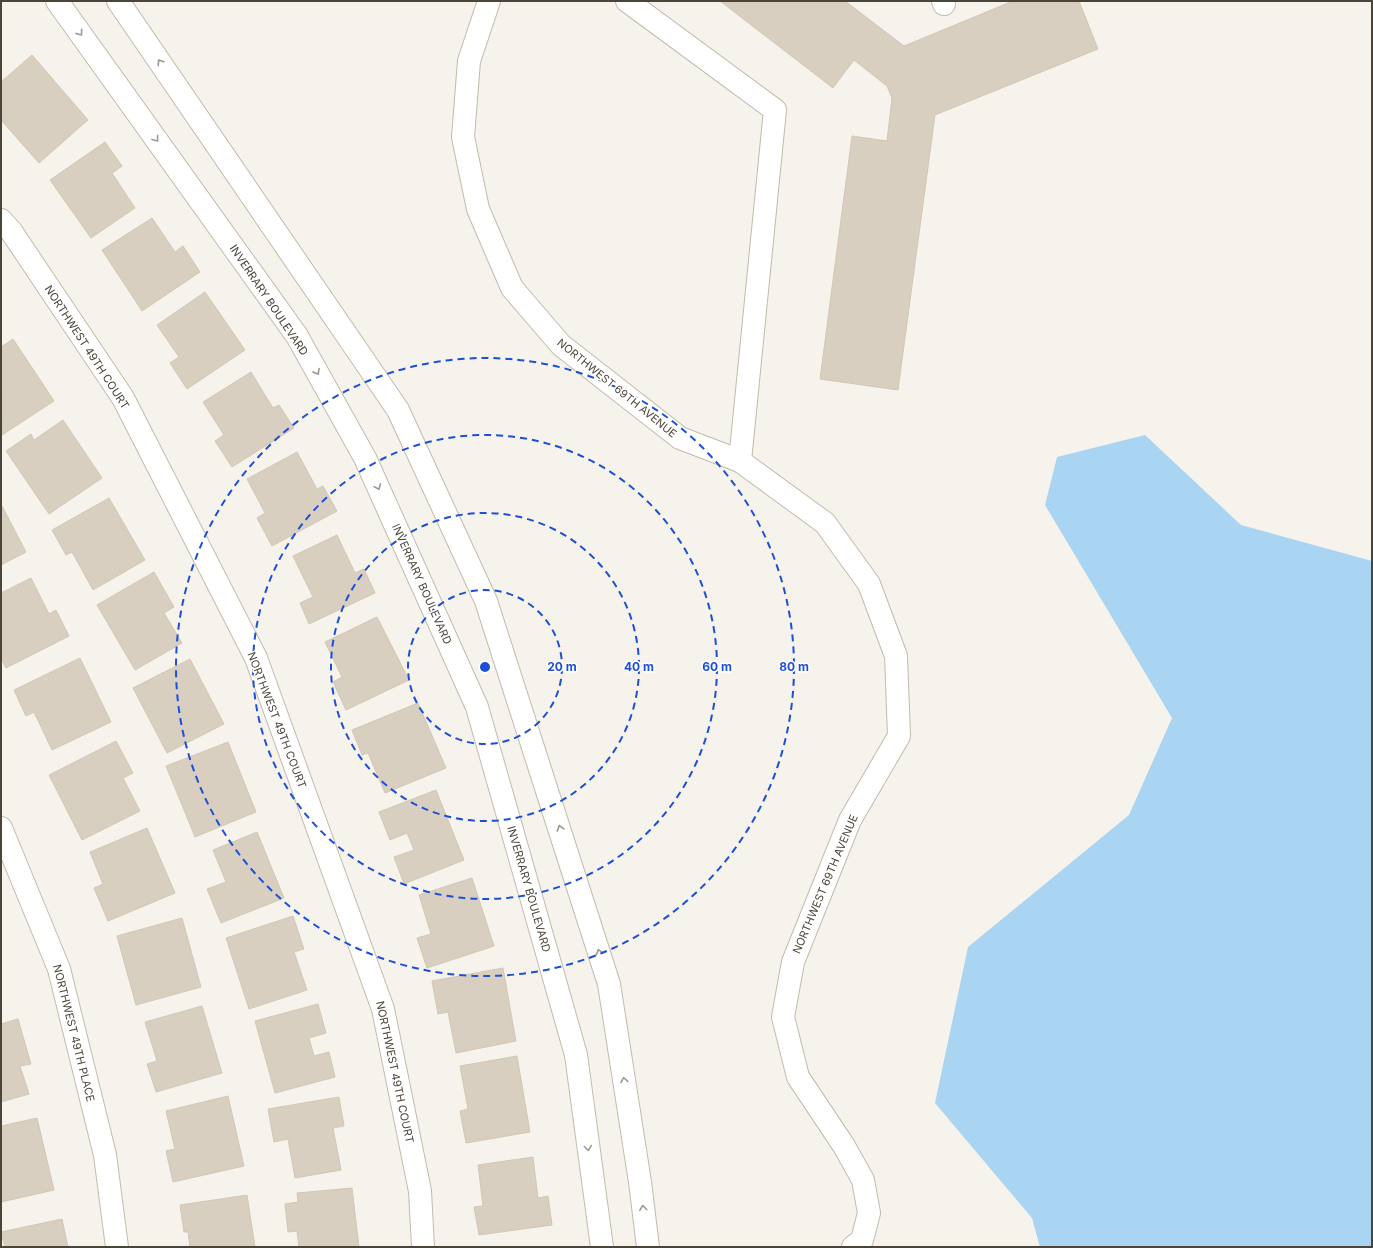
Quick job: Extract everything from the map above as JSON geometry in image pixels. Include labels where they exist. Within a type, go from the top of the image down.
[{"type":"street","name":"INVERRARY BOULEVARD","points":[[57,1],[296,336],[365,458],[477,707],[576,1055],[602,1247]]},
{"type":"street","points":[[118,1],[398,410],[486,601],[609,984],[640,1182],[648,1247]]},
{"type":"street","name":"NORTHWEST 69TH AVENUE","points":[[489,1],[469,61],[463,137],[478,209],[512,288],[561,345],[680,438],[740,461],[825,523],[869,584],[896,656],[899,736],[850,820],[793,962],[783,1017],[798,1077],[844,1146],[863,1180],[869,1213],[862,1240],[853,1247]]},
{"type":"street","points":[[627,1],[775,110],[740,461]]},
{"type":"street","name":"NORTHWEST 49TH COURT","points":[[1,220],[11,231],[123,398],[256,658],[383,1009],[420,1191],[423,1247]]},
{"type":"street","name":"NORTHWEST 49TH PLACE","points":[[1,828],[59,969],[104,1155],[117,1247]]},
{"type":"water","points":[[1145,435],[1241,525],[1372,561],[1372,1247],[1040,1247],[1032,1218],[935,1103],[968,947],[1129,815],[1172,718],[1045,505],[1057,457]]},
{"type":"building","points":[[720,1],[845,1],[904,46],[1013,1],[1079,1],[1098,49],[935,115],[898,390],[820,379],[852,136],[887,141],[892,98],[887,86],[854,60],[833,88]]},
{"type":"building","points":[[32,55],[88,120],[39,163],[1,120],[1,82]]},
{"type":"building","points":[[105,142],[122,166],[112,173],[135,208],[91,238],[50,180]]},
{"type":"building","points":[[152,218],[175,252],[183,246],[200,272],[142,311],[102,250]]},
{"type":"building","points":[[205,292],[245,350],[187,389],[170,363],[179,357],[157,325]]},
{"type":"building","points":[[13,339],[54,401],[2,435],[1,347]]},
{"type":"building","points":[[251,372],[273,408],[279,405],[294,428],[232,467],[215,441],[224,435],[203,402]]},
{"type":"building","points":[[63,420],[102,478],[49,514],[6,451],[31,434],[34,440]]},
{"type":"building","points":[[297,452],[317,489],[323,486],[337,511],[272,546],[257,518],[265,513],[247,479]]},
{"type":"building","points":[[109,498],[145,560],[93,590],[72,552],[66,555],[52,530]]},
{"type":"building","points":[[1,504],[26,552],[1,565]]},
{"type":"building","points":[[337,535],[355,573],[364,569],[375,593],[309,624],[300,603],[313,597],[293,556]]},
{"type":"building","points":[[154,572],[174,607],[164,613],[182,643],[135,670],[97,605]]},
{"type":"building","points":[[31,578],[49,614],[56,610],[69,636],[6,668],[1,658],[1,593]]},
{"type":"building","points":[[377,617],[409,680],[346,710],[333,682],[342,677],[325,642]]},
{"type":"building","points":[[80,658],[111,722],[52,750],[34,712],[26,716],[14,690]]},
{"type":"building","points":[[190,659],[224,724],[167,753],[133,688]]},
{"type":"building","points":[[418,703],[446,768],[385,793],[368,753],[362,755],[352,730]]},
{"type":"building","points":[[116,741],[133,773],[123,778],[140,811],[82,840],[49,775]]},
{"type":"building","points":[[228,742],[256,812],[195,837],[166,766]]},
{"type":"building","points":[[436,790],[464,860],[404,884],[394,857],[414,850],[407,833],[390,840],[379,812]]},
{"type":"building","points":[[147,828],[175,893],[108,921],[94,888],[103,884],[90,852]]},
{"type":"building","points":[[257,832],[284,898],[221,923],[207,889],[226,882],[213,850]]},
{"type":"building","points":[[472,878],[494,946],[427,968],[417,938],[431,934],[419,895]]},
{"type":"building","points":[[293,916],[304,949],[294,952],[307,990],[249,1009],[226,938]]},
{"type":"building","points":[[182,918],[201,987],[136,1005],[117,936]]},
{"type":"building","points":[[503,968],[516,1041],[456,1053],[448,1012],[438,1014],[432,981]]},
{"type":"building","points":[[318,1004],[326,1033],[309,1038],[314,1056],[329,1052],[335,1077],[275,1093],[255,1021]]},
{"type":"building","points":[[202,1006],[222,1073],[156,1092],[147,1064],[157,1061],[145,1022]]},
{"type":"building","points":[[18,1019],[31,1064],[20,1066],[29,1094],[1,1102],[1,1024]]},
{"type":"building","points":[[517,1056],[530,1132],[466,1143],[460,1111],[468,1109],[460,1066]]},
{"type":"building","points":[[228,1096],[244,1166],[173,1182],[166,1151],[175,1149],[166,1111]]},
{"type":"building","points":[[339,1097],[344,1126],[333,1128],[341,1170],[295,1178],[288,1139],[274,1142],[268,1109]]},
{"type":"building","points":[[37,1118],[54,1190],[1,1202],[1,1126]]},
{"type":"building","points":[[533,1157],[538,1198],[548,1196],[552,1225],[479,1235],[474,1207],[483,1206],[478,1165]]},
{"type":"building","points":[[352,1188],[359,1247],[299,1247],[297,1231],[288,1232],[285,1204],[298,1202],[297,1193]]},
{"type":"building","points":[[247,1195],[255,1247],[190,1247],[188,1232],[184,1232],[180,1205]]},
{"type":"building","points":[[62,1219],[68,1247],[5,1247],[1,1232]]}]
